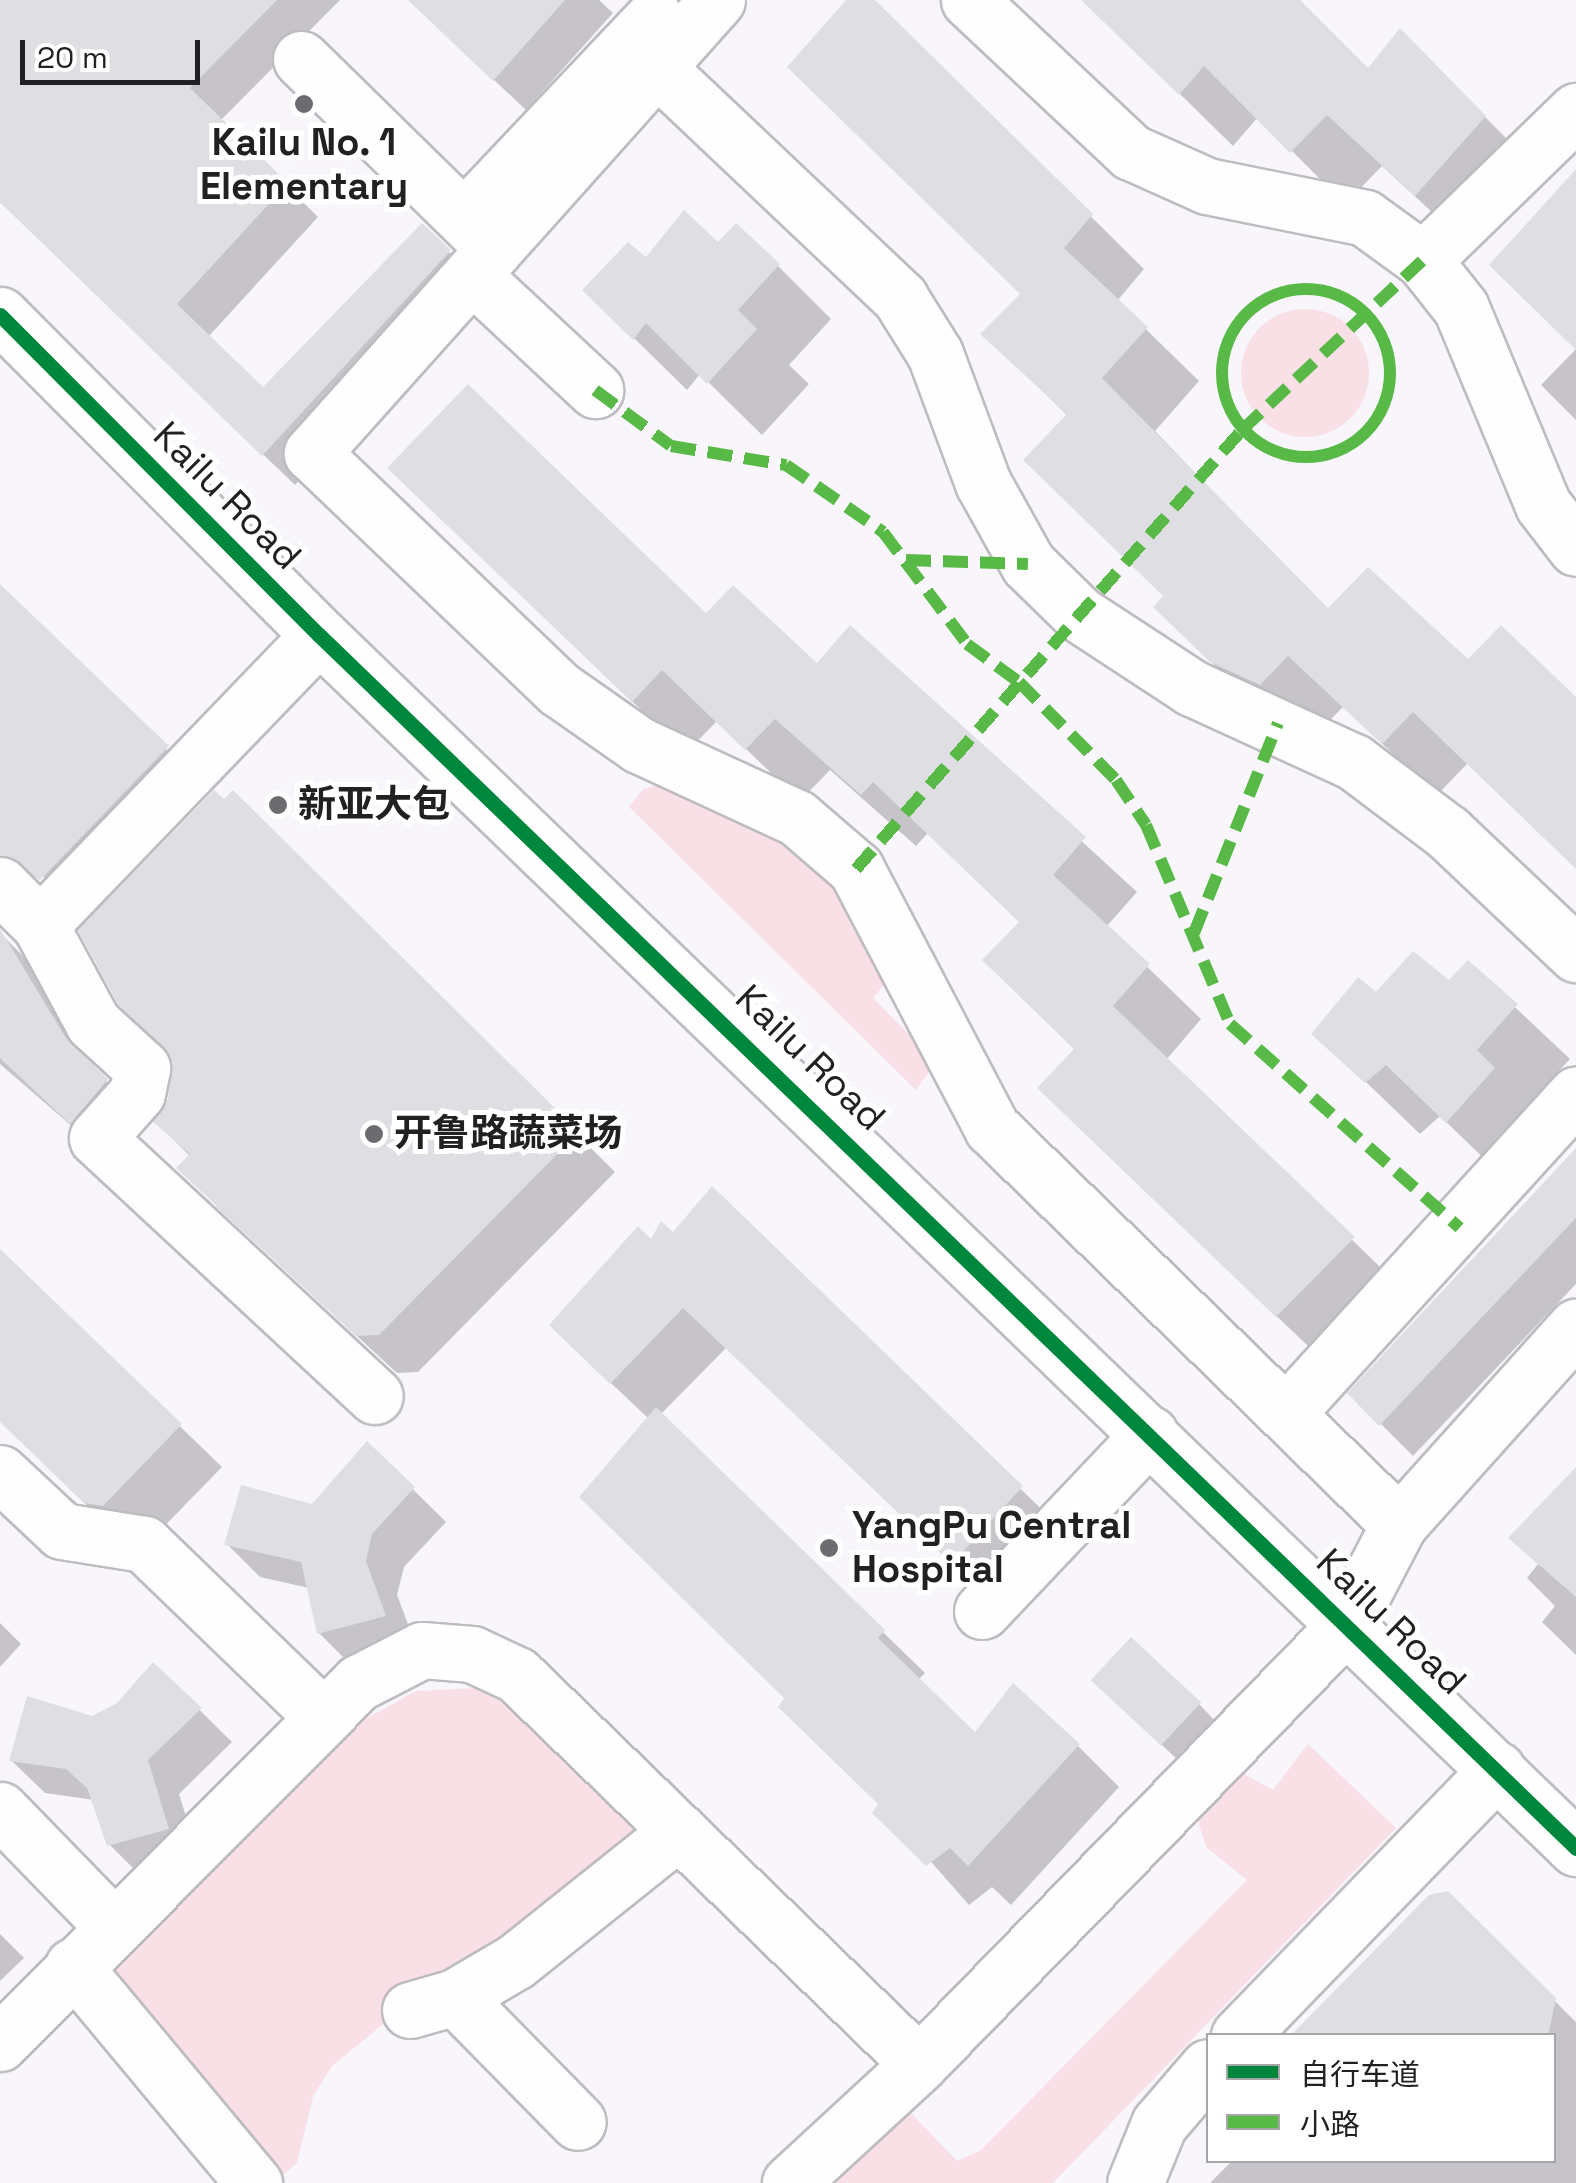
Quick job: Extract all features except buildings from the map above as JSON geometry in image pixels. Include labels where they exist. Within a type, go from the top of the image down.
[{"type":"street","points":[[670,0],[478,248],[312,453],[559,689],[639,744],[797,818],[856,870],[992,1128],[1288,1411],[1398,1524]]},
{"type":"street","points":[[478,248],[657,68],[717,0]]},
{"type":"street","points":[[968,0],[1131,152],[1207,186],[1365,218],[1423,260],[1461,308],[1542,505],[1576,548]]},
{"type":"street","points":[[301,59],[478,248],[595,390]]},
{"type":"street","points":[[657,68],[900,298],[936,354],[983,483],[1040,576],[1080,614],[1192,688],[1354,762],[1447,832],[1576,954]]},
{"type":"street","points":[[1423,260],[1576,111]]},
{"type":"street","name":"Kailu Road","points":[[0,314],[319,635],[1576,1848]]},
{"type":"street","points":[[40,925],[319,635]]},
{"type":"street","points":[[0,885],[40,925],[93,1024],[142,1068],[137,1092],[97,1138],[374,1396]]},
{"type":"street","points":[[1288,1411],[1576,1094]]},
{"type":"street","points":[[790,2183],[919,2064],[1347,1624],[1398,1524],[1576,1327]]},
{"type":"street","points":[[982,1611],[1150,1434]]},
{"type":"street","points":[[0,1473],[62,1532],[144,1544],[323,1717]]},
{"type":"street","points":[[0,2043],[110,1923],[358,1683],[422,1650],[472,1654],[517,1674],[919,2064]]},
{"type":"street","points":[[1242,2033],[1497,1770]]},
{"type":"street","points":[[0,1810],[110,1923]]},
{"type":"street","points":[[578,2122],[432,2004],[516,1960],[679,1832]]},
{"type":"street","points":[[73,1966],[254,2183]]},
{"type":"street","points":[[1135,2183],[1159,2124],[1206,2069]]},
{"type":"shaded area","points":[[1305,309],[1329,314],[1350,328],[1364,349],[1369,373],[1364,397],[1350,418],[1329,432],[1305,437],[1281,432],[1260,418],[1246,397],[1241,373],[1246,349],[1260,328],[1281,314]]},
{"type":"shaded area","points":[[664,784],[821,852],[898,968],[873,998],[936,1062],[916,1090],[629,807],[643,789]]},
{"type":"shaded area","points":[[477,1688],[515,1698],[667,1829],[414,1999],[332,2066],[313,2096],[297,2163],[274,2183],[95,1984],[367,1718],[416,1691]]},
{"type":"shaded area","points":[[1308,1744],[1396,1828],[1053,2183],[830,2183],[911,2113],[957,2161],[981,2150],[1247,1880],[1206,1847],[1196,1814],[1235,1769],[1273,1790]]},
{"type":"marked path","points":[[856,869],[1242,430],[1423,260]]},
{"type":"marked path","points":[[1306,289],[1338,295],[1366,313],[1384,341],[1390,373],[1384,405],[1366,433],[1338,451],[1306,457],[1274,451],[1246,433],[1228,405],[1222,373],[1228,341],[1246,313],[1274,295],[1306,289]]},
{"type":"marked path","points":[[595,390],[671,446],[786,465],[883,532],[967,644],[1019,682],[1116,780],[1146,825],[1230,1024],[1460,1228]]},
{"type":"marked path","points":[[906,560],[1028,564]]},
{"type":"marked path","points":[[1194,933],[1278,723]]},
{"type":"cycle path","points":[[0,315],[319,635],[1576,1848]]},
{"type":"place","name":"Kailu No. 1 Elementary","points":[[304,104]]},
{"type":"place","name":"新亚大包","points":[[278,805]]},
{"type":"place","name":"开鲁路蔬菜场","points":[[374,1134]]},
{"type":"place","name":"YangPu Central Hospital","points":[[829,1548]]}]
